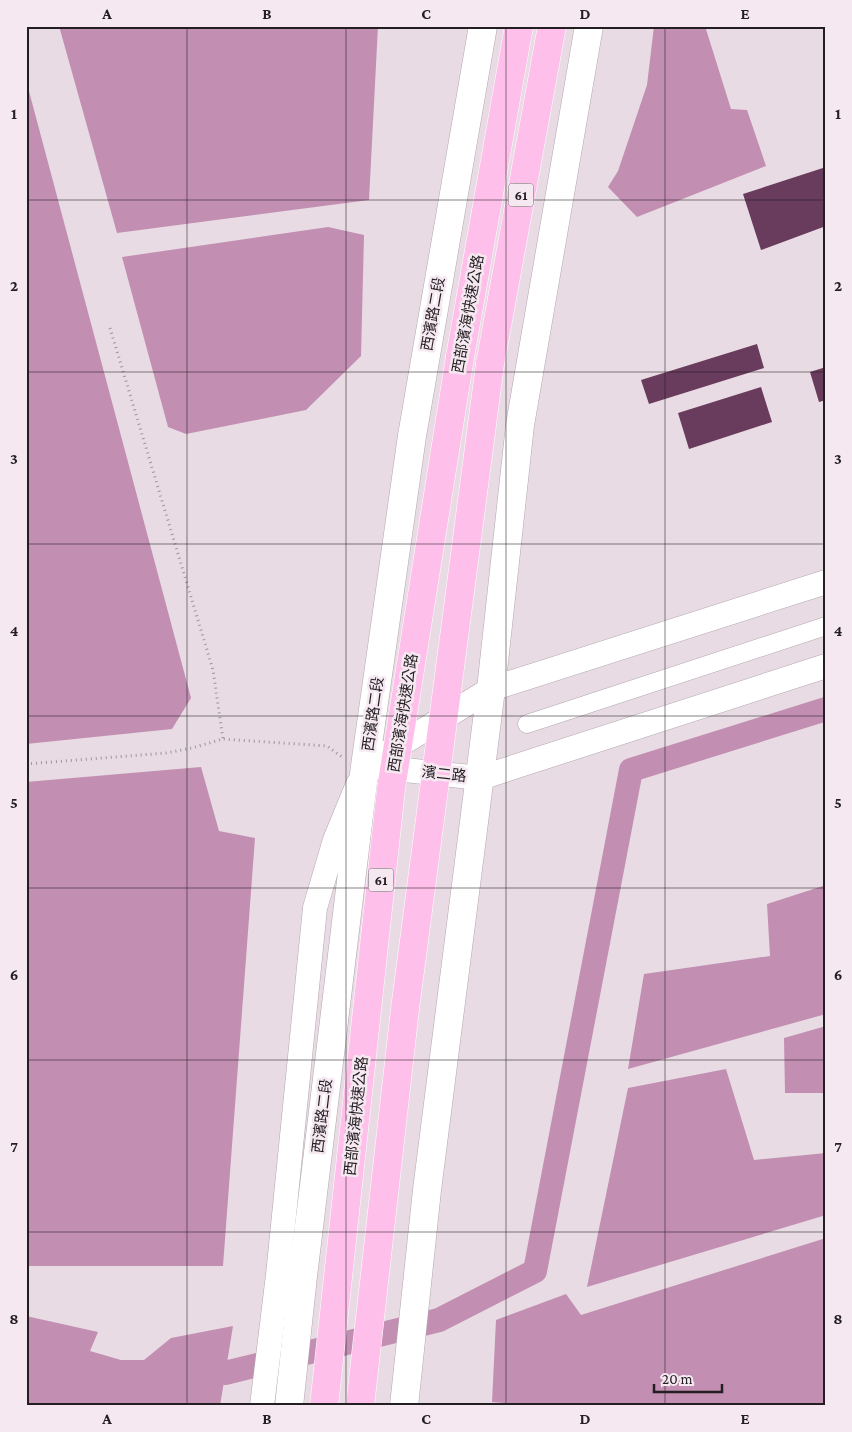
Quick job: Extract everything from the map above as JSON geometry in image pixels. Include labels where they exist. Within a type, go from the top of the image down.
[{"type":"highway","name":"西部濱海快速公路","points":[[324,1406],[391,789],[460,357],[519,26]]},
{"type":"highway","name":"西部濱海快速公路","points":[[360,1406],[405,1009],[490,364],[552,26]]},
{"type":"street","name":"西濱路二段","points":[[289,1406],[290,1276],[412,436],[483,26]]},
{"type":"street","points":[[404,1406],[427,1190],[491,689],[520,425],[589,26]]},
{"type":"street","points":[[365,766],[491,689],[826,582]]},
{"type":"street","points":[[527,724],[826,626]]},
{"type":"street","name":"濱二路","points":[[365,766],[480,778],[826,666]]},
{"type":"street","points":[[262,1406],[290,1276]]},
{"type":"path","points":[[110,328],[213,670],[223,739]]},
{"type":"path","points":[[26,764],[166,753],[223,739],[328,746],[351,765],[365,766]]},
{"type":"shaded area","points":[[59,26],[378,26],[369,200],[117,233]]},
{"type":"shaded area","points":[[654,26],[705,26],[731,109],[747,110],[766,166],[637,217],[608,187],[618,171],[647,85]]},
{"type":"shaded area","points":[[26,80],[191,698],[172,729],[26,744]]},
{"type":"shaded area","points":[[328,227],[364,235],[361,356],[306,410],[186,434],[168,427],[122,257]]},
{"type":"shaded area","points":[[201,767],[219,831],[255,838],[223,1266],[26,1266],[26,782]]},
{"type":"shaded area","points":[[826,885],[826,1014],[628,1069],[644,974],[770,956],[767,904]]},
{"type":"shaded area","points":[[826,1026],[826,1093],[785,1093],[784,1038]]},
{"type":"shaded area","points":[[726,1069],[754,1160],[826,1153],[826,1215],[587,1287],[628,1088]]},
{"type":"shaded area","points":[[826,1238],[826,1406],[543,1406],[492,1402],[496,1320],[566,1294],[581,1315]]},
{"type":"shaded area","points":[[26,1316],[98,1332],[90,1351],[121,1360],[144,1360],[171,1338],[233,1326],[220,1406],[26,1406]]},
{"type":"building","points":[[826,167],[826,226],[761,250],[743,194]]},
{"type":"building","points":[[757,344],[764,368],[649,404],[641,380]]},
{"type":"building","points":[[826,367],[826,400],[819,402],[810,372]]},
{"type":"building","points":[[761,387],[772,422],[689,449],[678,413]]},
{"type":"waterway","points":[[225,1373],[439,1320],[535,1271],[631,770],[826,709]]}]
